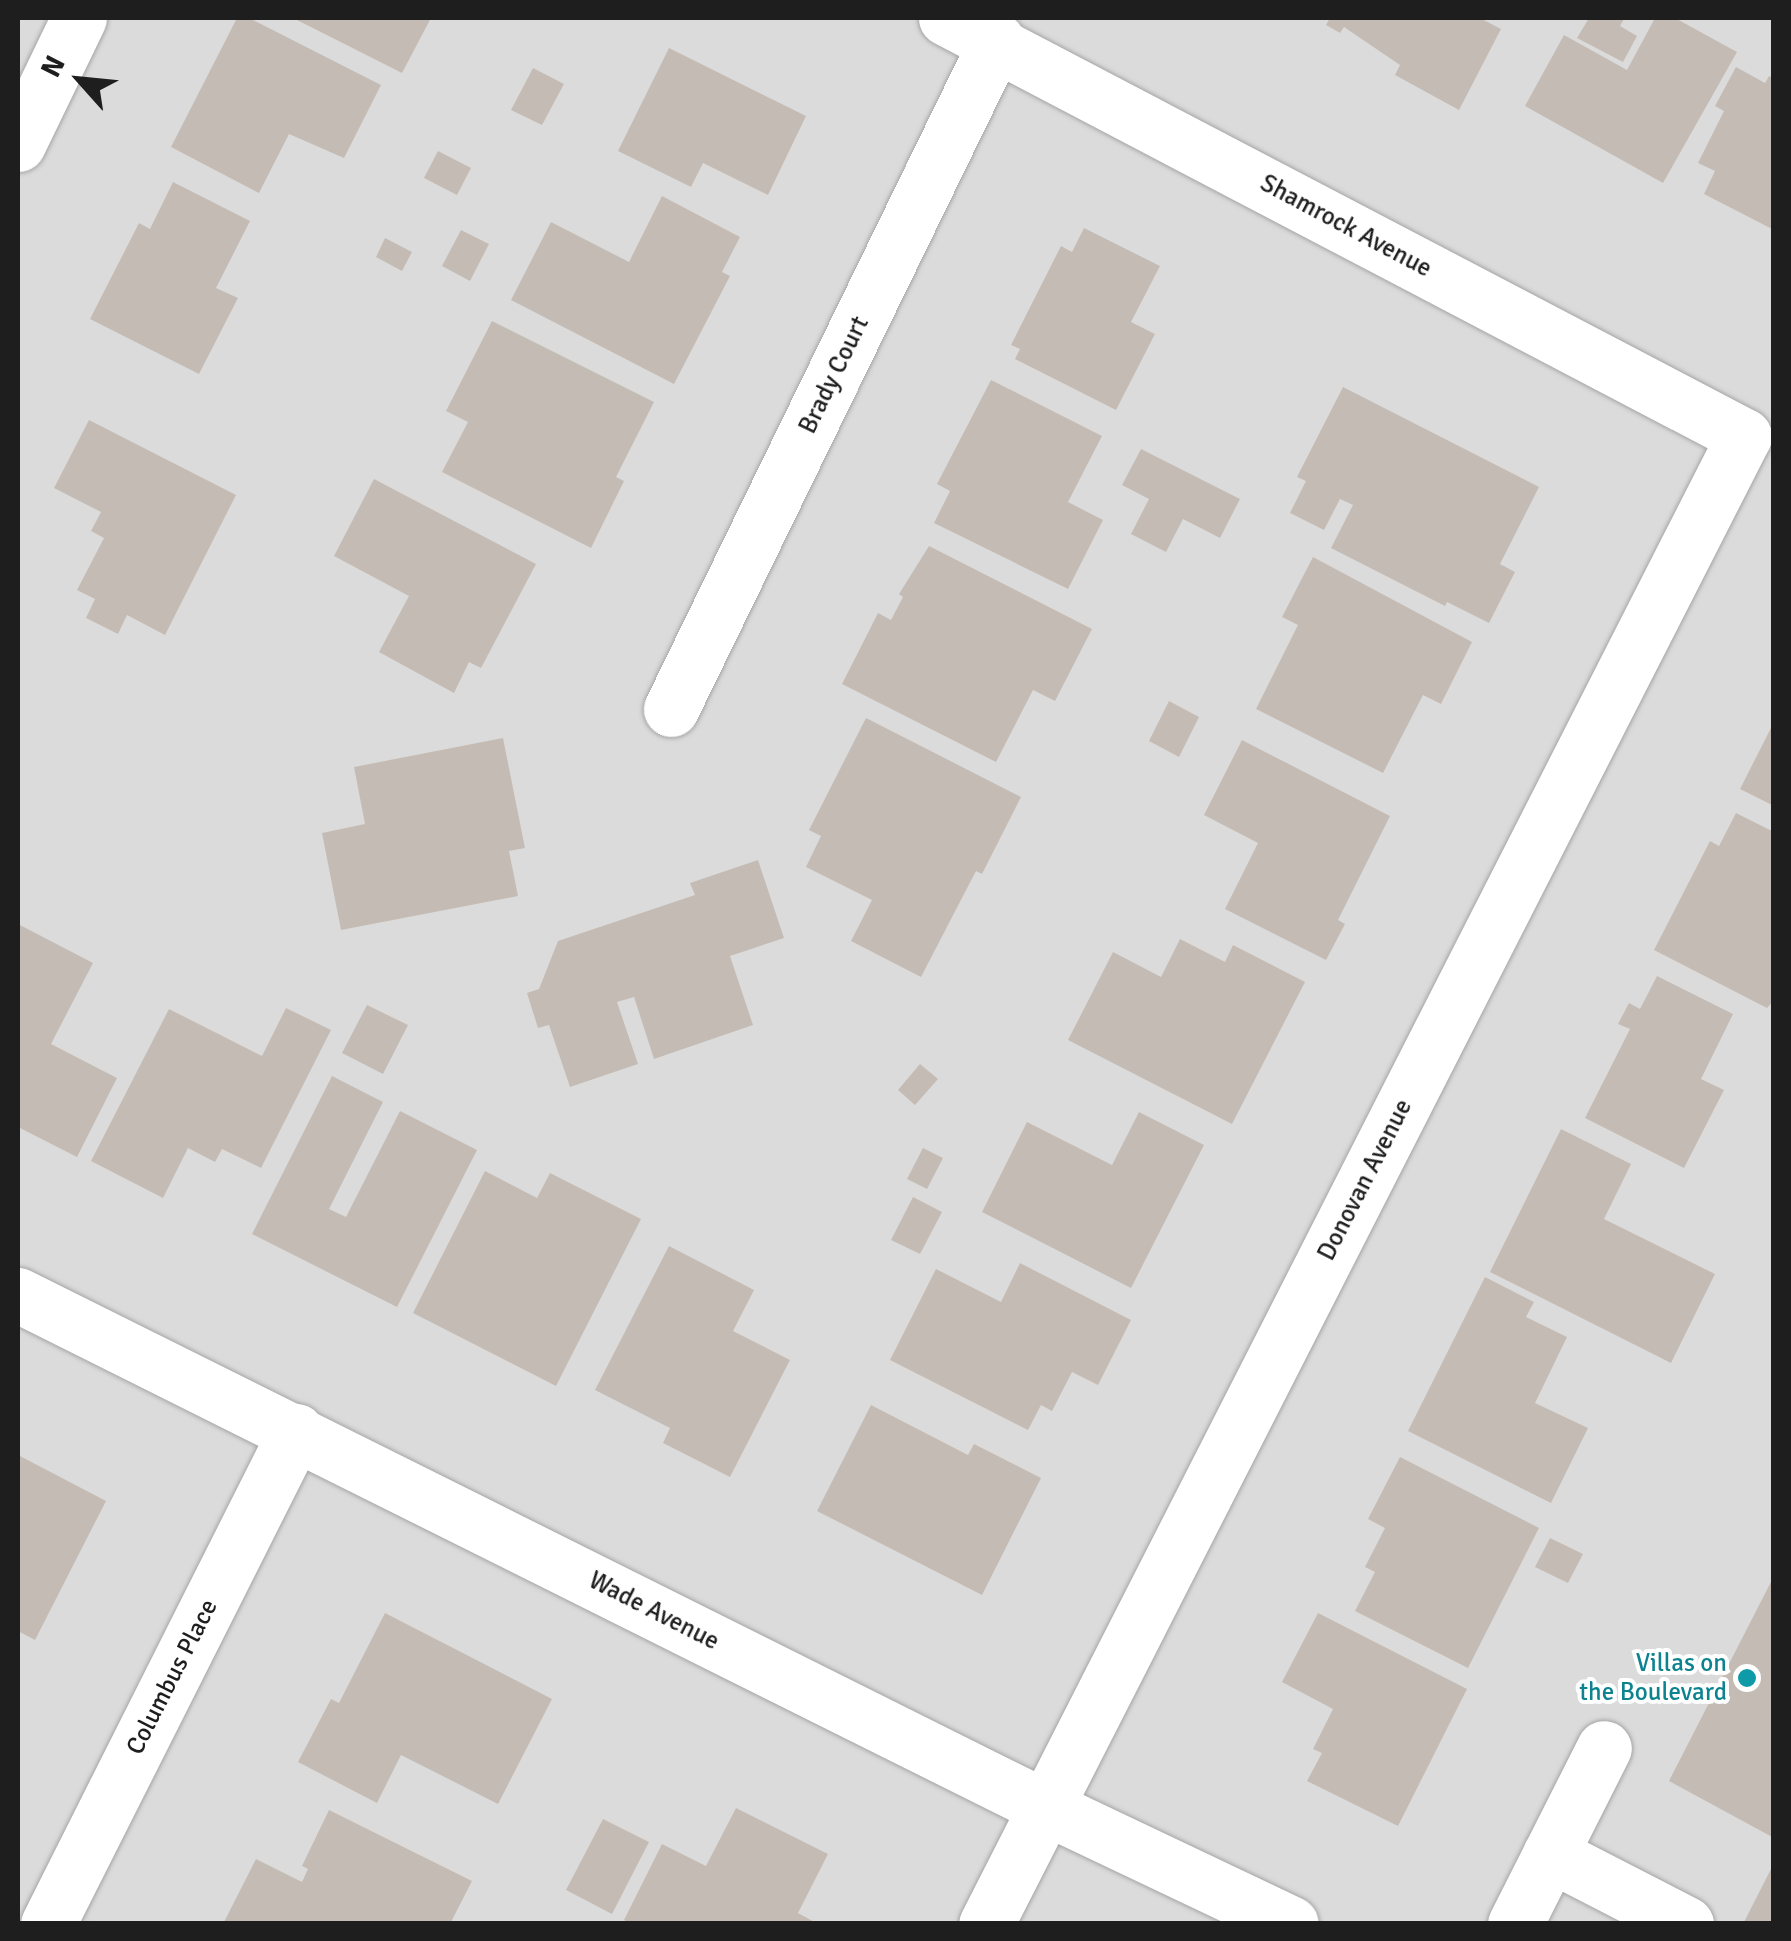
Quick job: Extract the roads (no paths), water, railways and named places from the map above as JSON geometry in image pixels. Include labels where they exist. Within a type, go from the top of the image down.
[{"type":"street","points":[[18,144],[80,18]]},
{"type":"street","name":"Shamrock Avenue","points":[[946,18],[997,40],[1744,436]]},
{"type":"street","name":"Brady Court","points":[[671,709],[997,40]]},
{"type":"street","name":"Donovan Avenue","points":[[986,1924],[1744,436]]},
{"type":"street","name":"Wade Avenue","points":[[18,1294],[1045,1807],[1291,1924]]},
{"type":"street","name":"Columbus Place","points":[[48,1924],[296,1431]]},
{"type":"street","points":[[1514,1924],[1604,1748]]},
{"type":"street","points":[[1550,1854],[1686,1924]]},
{"type":"place","name":"Villas on the Boulevard","points":[[1747,1678]]}]
